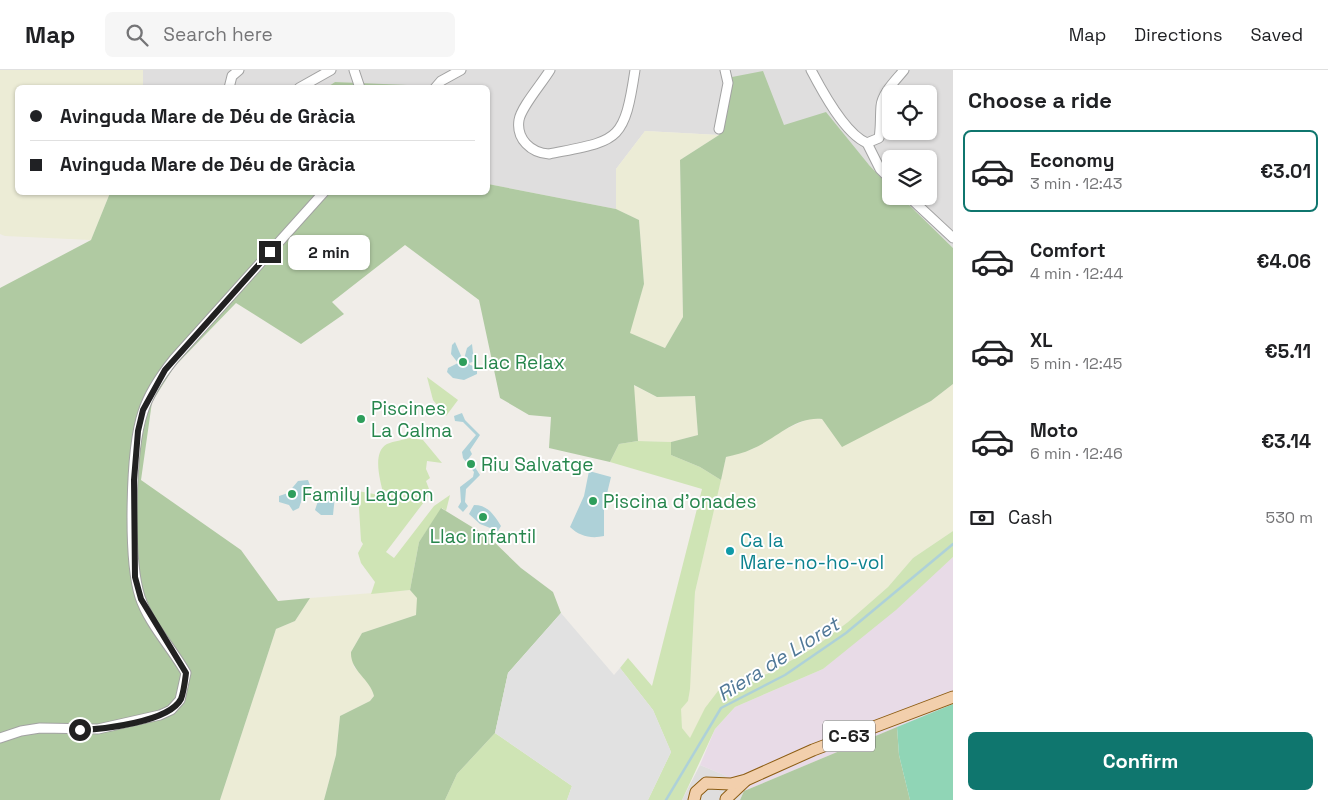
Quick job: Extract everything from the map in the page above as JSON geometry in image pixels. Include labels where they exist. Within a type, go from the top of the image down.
[{"type":"main road","name":"C-63","points":[[718,784],[746,780],[813,750],[953,697]]},
{"type":"main road","name":"C-63","points":[[726,799],[746,780]]},
{"type":"main road","points":[[695,799],[700,786],[706,783],[718,784],[725,793],[726,799]]},
{"type":"street","points":[[230,85],[232,76],[239,70]]},
{"type":"street","points":[[304,85],[331,70]]},
{"type":"street","points":[[354,70],[359,85]]},
{"type":"street","points":[[438,85],[441,81],[462,70]]},
{"type":"street","points":[[550,70],[519,119],[520,131],[524,142],[540,153],[549,154],[603,143],[615,135],[626,114],[635,70]]},
{"type":"street","points":[[719,129],[728,84],[725,70]]},
{"type":"street","points":[[812,70],[828,100],[857,139],[867,143],[882,171]]},
{"type":"street","points":[[867,143],[879,138],[882,124],[881,106],[886,93],[904,70]]},
{"type":"street","points":[[0,738],[21,731],[40,728],[80,730],[121,726],[171,710],[180,700],[186,673],[141,599],[135,577],[135,450],[143,410],[161,376],[174,359],[321,195]]},
{"type":"street","points":[[918,205],[953,238]]},
{"type":"shaded area","points":[[140,70],[953,70],[953,248],[909,205],[937,205],[937,150],[882,150],[882,179],[869,165],[784,125],[732,77],[719,135],[645,131],[616,169],[616,209],[490,184],[490,85],[383,85],[335,82],[330,85],[143,85],[143,71]]},
{"type":"shaded area","points":[[953,557],[953,704],[744,791],[724,775],[700,765],[715,729],[735,707],[823,669]]},
{"type":"shaded area","points":[[561,613],[614,675],[620,668],[653,710],[671,752],[648,800],[567,800],[572,786],[495,733],[508,673]]},
{"type":"shaded area","points":[[700,765],[724,775],[744,791],[740,800],[682,800]]},
{"type":"green space","points":[[0,70],[143,70],[143,85],[15,85],[15,195],[109,195],[91,240],[5,236],[0,234]]},
{"type":"green space","points":[[763,71],[784,125],[826,112],[882,179],[882,205],[909,205],[953,248],[953,384],[931,401],[842,447],[822,419],[803,421],[761,445],[726,457],[721,480],[700,467],[671,455],[671,442],[698,435],[695,396],[657,397],[634,385],[638,441],[619,444],[610,462],[549,448],[551,417],[529,415],[500,398],[479,300],[405,245],[332,302],[344,314],[301,344],[236,303],[174,367],[152,402],[141,480],[241,550],[278,601],[310,598],[295,621],[276,629],[220,800],[0,800],[0,288],[91,240],[109,195],[490,195],[490,184],[616,209],[639,220],[644,284],[630,333],[665,348],[683,317],[680,160],[719,135],[732,77]]},
{"type":"green space","points":[[335,82],[407,85],[330,85]]},
{"type":"green space","points":[[645,131],[719,135],[680,160],[683,317],[665,348],[629,333],[644,284],[639,220],[616,209],[616,169]]},
{"type":"green space","points":[[427,377],[458,400],[446,416],[433,400]]},
{"type":"green space","points":[[953,384],[953,531],[913,558],[888,587],[848,622],[815,647],[767,674],[740,680],[708,705],[690,739],[682,728],[680,709],[688,701],[695,592],[726,457],[753,449],[775,434],[810,418],[822,419],[842,446],[931,401]]},
{"type":"green space","points":[[633,385],[657,397],[695,396],[698,435],[671,442],[638,441]]},
{"type":"green space","points":[[410,438],[423,440],[442,463],[427,461],[426,469],[430,478],[426,481],[429,489],[427,498],[386,552],[394,558],[434,506],[450,495],[446,511],[442,508],[419,542],[410,590],[371,594],[375,582],[361,563],[358,553],[363,544],[361,541],[358,491],[374,494],[383,492],[378,466],[382,448],[387,444]]},
{"type":"green space","points":[[638,441],[671,442],[671,455],[700,467],[721,480],[695,592],[690,689],[688,701],[681,709],[682,728],[690,738],[705,708],[718,691],[740,680],[767,674],[815,647],[848,622],[888,587],[913,558],[953,531],[953,557],[896,610],[823,669],[735,707],[715,729],[682,800],[648,800],[671,752],[653,710],[620,668],[628,658],[652,686],[702,489],[610,462],[619,444]]},
{"type":"green space","points":[[441,508],[490,538],[521,568],[553,592],[561,613],[508,673],[495,733],[457,774],[445,800],[324,800],[336,755],[340,716],[370,701],[374,696],[369,685],[357,670],[351,652],[362,633],[416,615],[417,598],[410,590],[419,542]]},
{"type":"green space","points":[[410,590],[417,597],[416,615],[362,633],[351,652],[354,667],[370,684],[374,696],[370,701],[340,716],[336,755],[324,800],[220,800],[276,629],[295,621],[310,598]]},
{"type":"green space","points":[[953,704],[953,800],[910,800],[899,755],[897,727]]},
{"type":"green space","points":[[897,727],[899,755],[910,800],[740,800],[744,791]]},
{"type":"green space","points":[[495,733],[572,786],[567,800],[445,800],[457,774]]},
{"type":"water","name":"Llac Relax","points":[[455,342],[462,358],[464,359],[467,348],[472,344],[473,353],[477,355],[476,361],[469,363],[477,367],[477,374],[464,380],[453,378],[447,372],[448,368],[458,363],[451,354],[452,345]]},
{"type":"water","name":"Riu Salvatge","points":[[462,413],[465,420],[480,435],[470,450],[472,454],[469,458],[480,475],[466,489],[465,502],[468,506],[463,512],[458,507],[461,502],[460,487],[473,477],[474,472],[463,458],[462,452],[476,435],[463,422],[455,421],[454,416]]},
{"type":"water","name":"Piscina d'onades","points":[[589,471],[611,477],[604,506],[604,536],[586,536],[577,533],[570,527],[584,496]]},
{"type":"water","name":"Family Lagoon","points":[[308,480],[311,488],[303,496],[299,508],[293,511],[289,505],[279,502],[279,496],[288,493],[298,481]]},
{"type":"water","points":[[321,492],[335,496],[333,515],[321,515],[315,510]]},
{"type":"water","name":"Llac infantil","points":[[474,505],[487,509],[493,515],[501,526],[498,531],[480,524],[469,514]]},
{"type":"waterway","name":"Riera de Lloret","points":[[666,800],[721,708],[785,675],[846,633],[953,544]]},
{"type":"place","name":"Llac Relax","points":[[463,362]]},
{"type":"place","name":"Piscines La Calma","points":[[361,419]]},
{"type":"place","name":"Riu Salvatge","points":[[471,464]]},
{"type":"place","name":"Family Lagoon","points":[[292,494]]},
{"type":"place","name":"Piscina d'onades","points":[[593,501]]},
{"type":"place","name":"Llac infantil","points":[[483,517]]},
{"type":"place","name":"Ca la Mare-no-ho-vol","points":[[730,551]]},
{"type":"route","points":[[80,730],[121,726],[160,715],[171,710],[180,700],[186,673],[141,599],[135,577],[134,480],[138,431],[143,410],[165,370],[270,252]]}]
